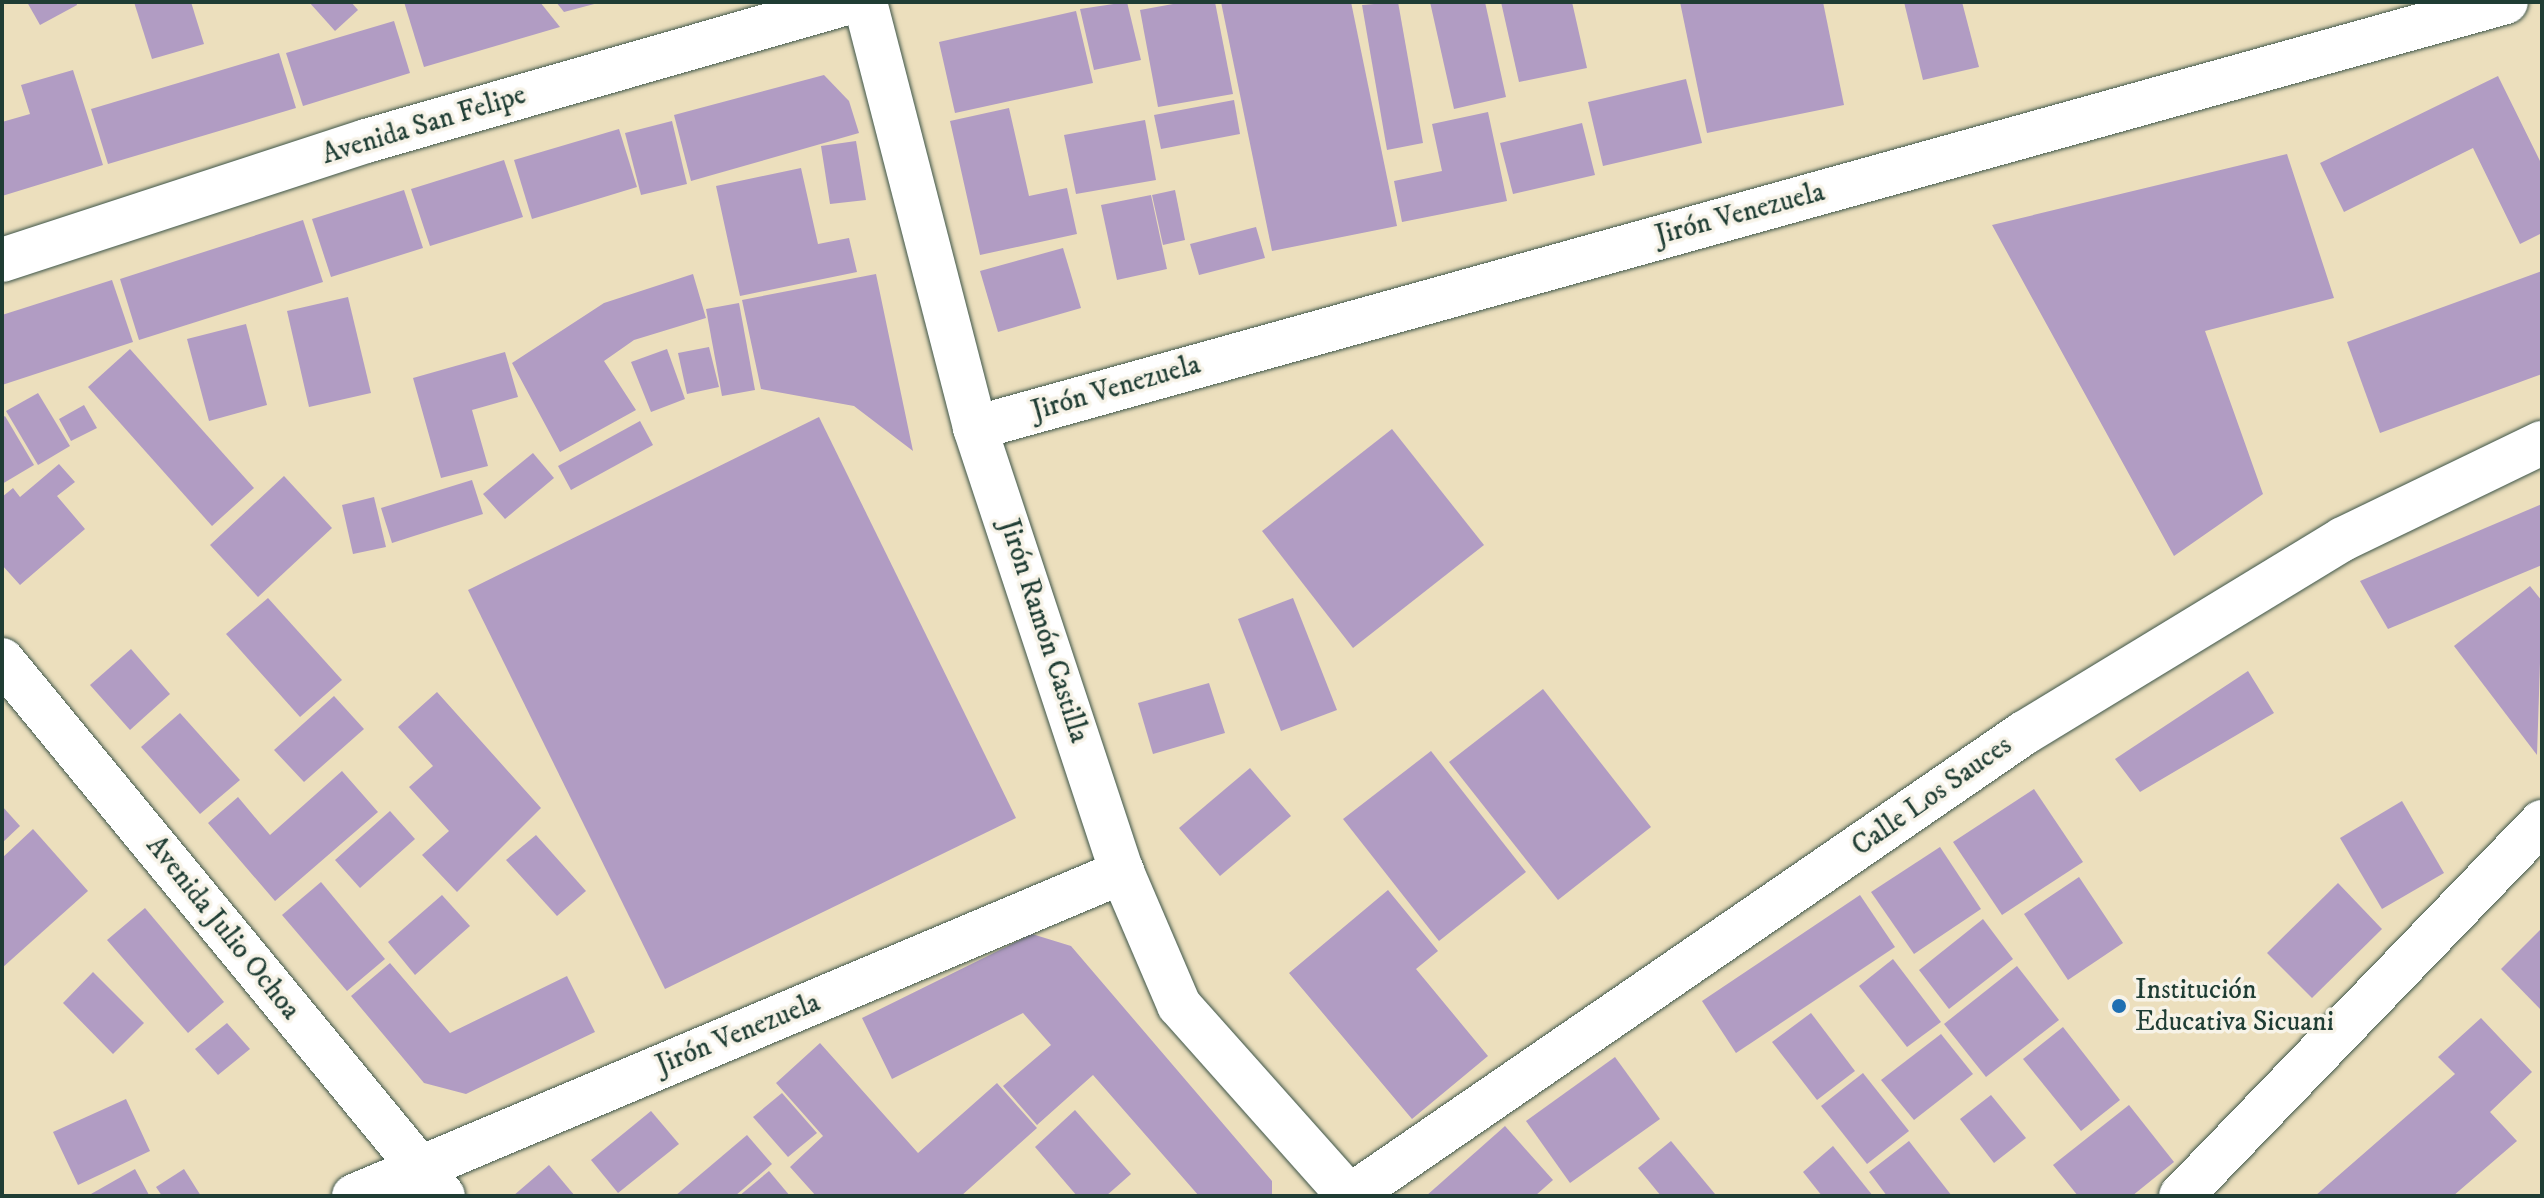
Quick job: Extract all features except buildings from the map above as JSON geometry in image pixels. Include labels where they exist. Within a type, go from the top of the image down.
[{"type":"street","name":"Avenida San Felipe","points":[[2,260],[366,141],[850,2]]},
{"type":"street","name":"Jirón Ramón Castilla","points":[[865,2],[975,428],[1122,872],[1179,1005],[1350,1196]]},
{"type":"street","name":"Jirón Venezuela","points":[[975,428],[2506,2]]},
{"type":"street","name":"Calle Los Sauces","points":[[1350,1196],[2024,733],[2343,539],[2542,443]]},
{"type":"street","name":"Avenida Julio Ochoa","points":[[2,660],[430,1181]]},
{"type":"street","points":[[2181,1196],[2542,822]]},
{"type":"street","name":"Jirón Venezuela","points":[[354,1196],[430,1181],[1122,872]]},
{"type":"place","name":"Institución Educativa Sicuani","points":[[2119,1006]]}]
